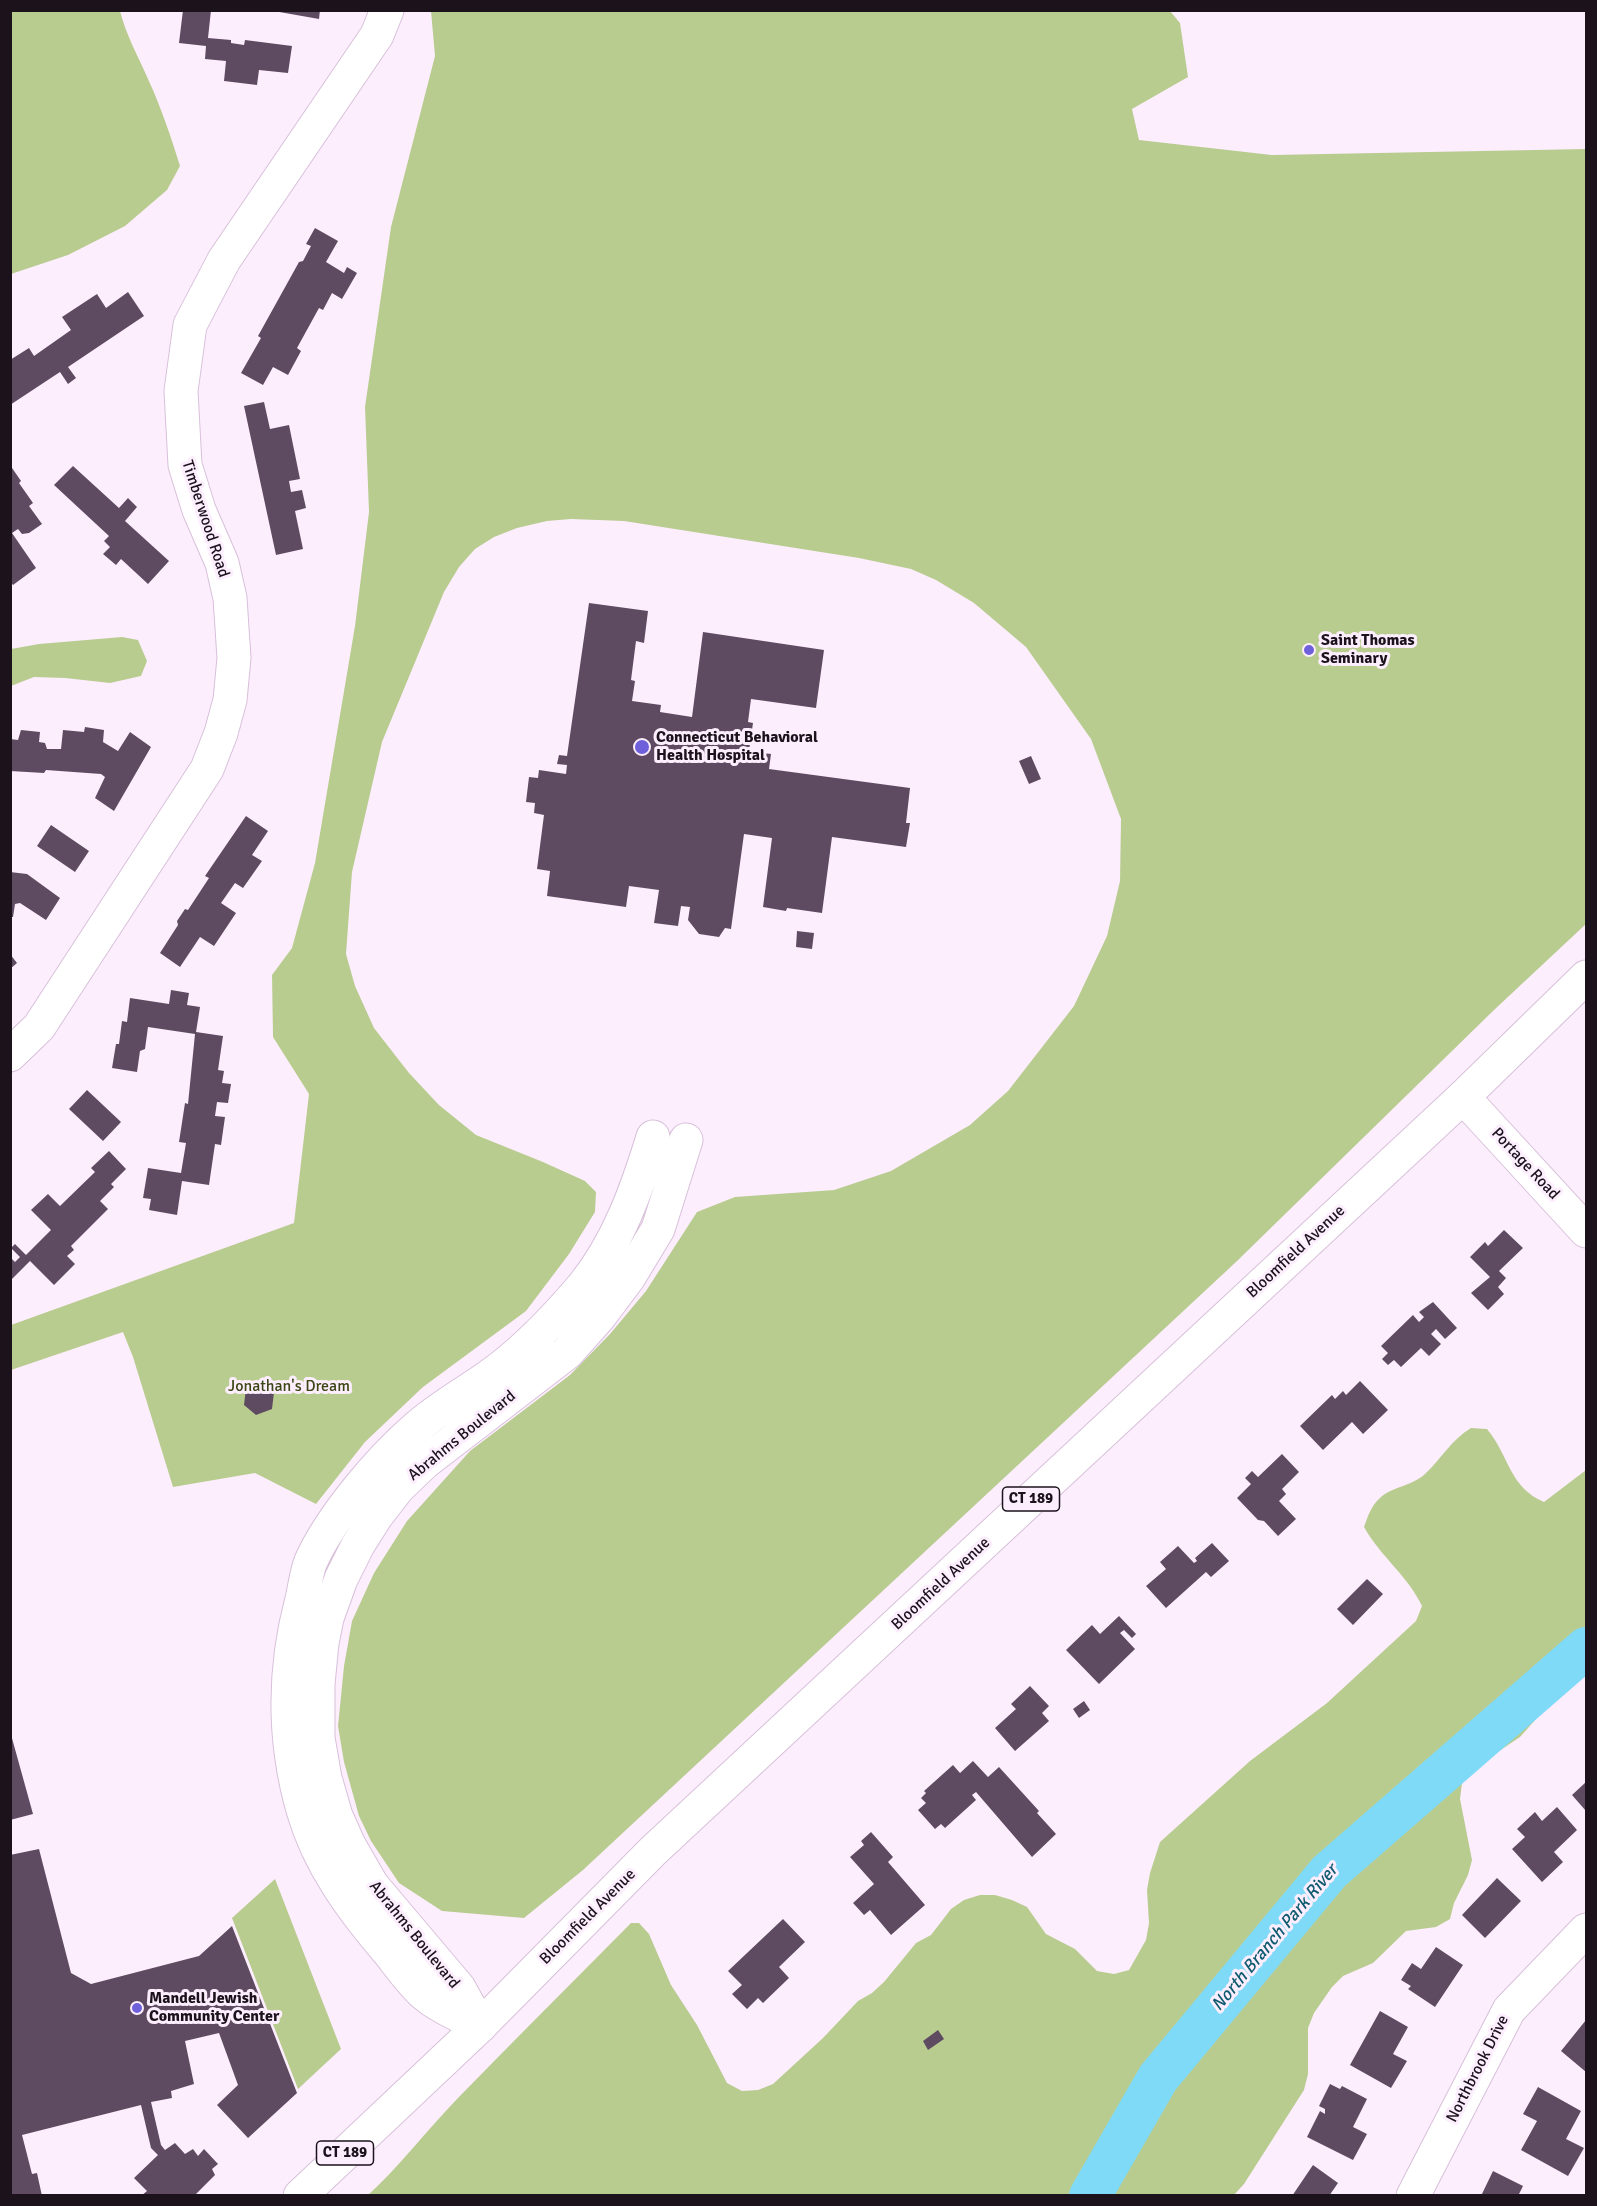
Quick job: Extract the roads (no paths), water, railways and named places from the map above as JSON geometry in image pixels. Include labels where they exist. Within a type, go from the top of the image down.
[{"type":"street","name":"Timberwood Road","points":[[10,1055],[39,1027],[207,769],[221,733],[230,700],[234,658],[233,626],[230,598],[222,563],[199,510],[185,465],[181,391],[190,325],[224,260],[377,35],[387,10]]},
{"type":"street","name":"Bloomfield Avenue","points":[[300,2196],[480,2026],[653,1851],[1463,1097],[1587,976]]},
{"type":"street","name":"Portage Road","points":[[1463,1097],[1587,1231]]},
{"type":"street","name":"Abrahms Boulevard","points":[[480,2026],[436,2003],[421,1992],[360,1920],[344,1896],[306,1821],[291,1760],[287,1722],[288,1678],[298,1611],[310,1564],[327,1533],[340,1512],[394,1448],[425,1421],[490,1376],[540,1334],[596,1269],[610,1246],[635,1193],[653,1137]]},
{"type":"street","name":"Abrahms Boulevard","points":[[480,2026],[459,1988],[372,1886],[336,1816],[318,1738],[318,1684],[327,1618],[341,1579],[358,1545],[398,1488],[424,1463],[567,1353],[599,1317],[629,1277],[658,1229],[686,1140]]},
{"type":"street","name":"Northbrook Drive","points":[[1413,2196],[1509,2010],[1587,1930]]},
{"type":"waterway","name":"North Branch Park River","points":[[1090,2196],[1158,2078],[1329,1872],[1586,1648]]},
{"type":"place","name":"Saint Thomas Seminary","points":[[1309,650]]},
{"type":"place","name":"Connecticut Behavioral Health Hospital","points":[[642,747]]},
{"type":"place","name":"Mandell Jewish Community Center","points":[[137,2008]]},
{"type":"park label","name":"Jonathan's Dream","points":[[289,1387]]}]
